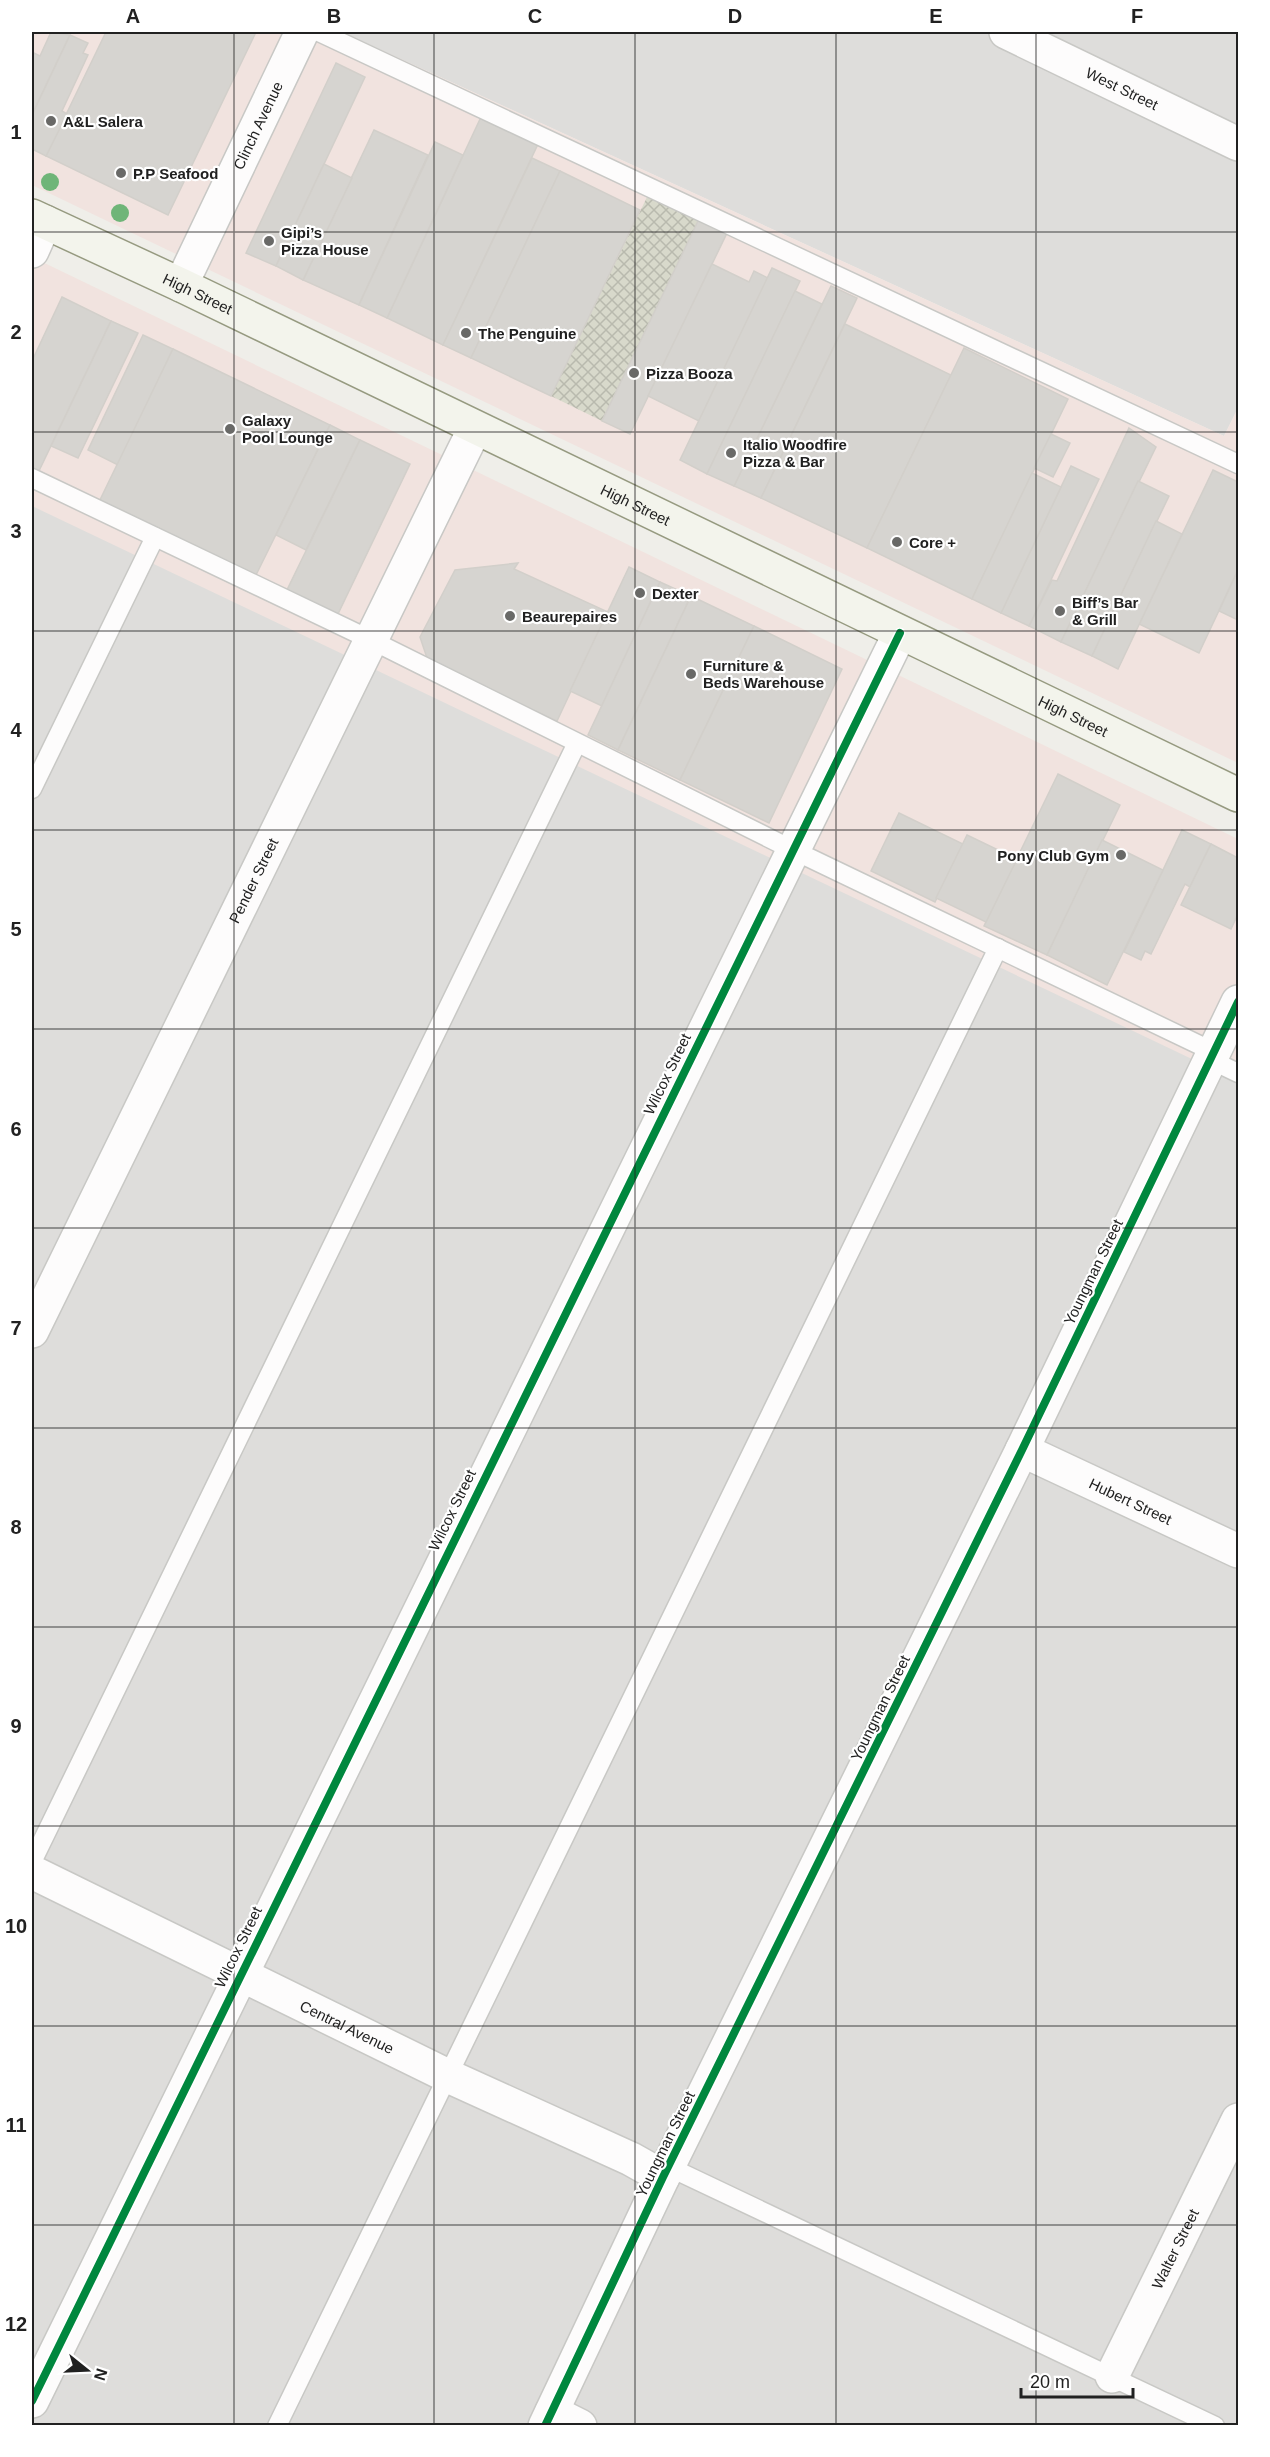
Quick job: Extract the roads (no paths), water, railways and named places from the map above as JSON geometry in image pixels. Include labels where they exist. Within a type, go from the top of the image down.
[{"type":"main road","name":"High Street","points":[[36,230],[181,285],[1239,795]]},
{"type":"street","name":"West Street","points":[[1006,32],[1239,144]]},
{"type":"street","name":"Clinch Avenue","points":[[181,285],[300,34]]},
{"type":"street","name":"Pender Street","points":[[32,1331],[475,428]]},
{"type":"street","name":"Wilcox Street","points":[[32,2401],[240,1973],[900,633]]},
{"type":"street","name":"Youngman Street","points":[[559,2421],[666,2172],[1022,1450],[1221,1062],[1239,1002]]},
{"type":"street","name":"Hubert Street","points":[[1022,1450],[1239,1551]]},
{"type":"street","name":"Central Avenue","points":[[32,1872],[448,2076],[631,2159],[666,2172]]},
{"type":"street","name":"Walter Street","points":[[1112,2376],[1239,2120]]},
{"type":"lane","points":[[300,34],[1239,464]]},
{"type":"lane","points":[[32,478],[371,640],[793,850],[998,948],[1221,1062]]},
{"type":"lane","points":[[32,789],[155,537]]},
{"type":"lane","points":[[32,1862],[577,742]]},
{"type":"lane","points":[[277,2426],[998,948]]},
{"type":"lane","points":[[666,2172],[1112,2376],[1215,2426]]},
{"type":"place","name":"A&L Salera","points":[[51,121]]},
{"type":"place","name":"P.P Seafood","points":[[121,173]]},
{"type":"place","name":"Gipi’s Pizza House","points":[[269,241]]},
{"type":"place","name":"The Penguine","points":[[466,333]]},
{"type":"place","name":"Pizza Booza","points":[[634,373]]},
{"type":"place","name":"Galaxy Pool Lounge","points":[[230,429]]},
{"type":"place","name":"Italio Woodfire Pizza & Bar","points":[[731,453]]},
{"type":"place","name":"Core +","points":[[897,542]]},
{"type":"place","name":"Dexter","points":[[640,593]]},
{"type":"place","name":"Biff’s Bar & Grill","points":[[1060,611]]},
{"type":"place","name":"Beaurepaires","points":[[510,616]]},
{"type":"place","name":"Furniture & Beds Warehouse","points":[[691,674]]},
{"type":"place","name":"Pony Club Gym","points":[[1121,855]]}]
